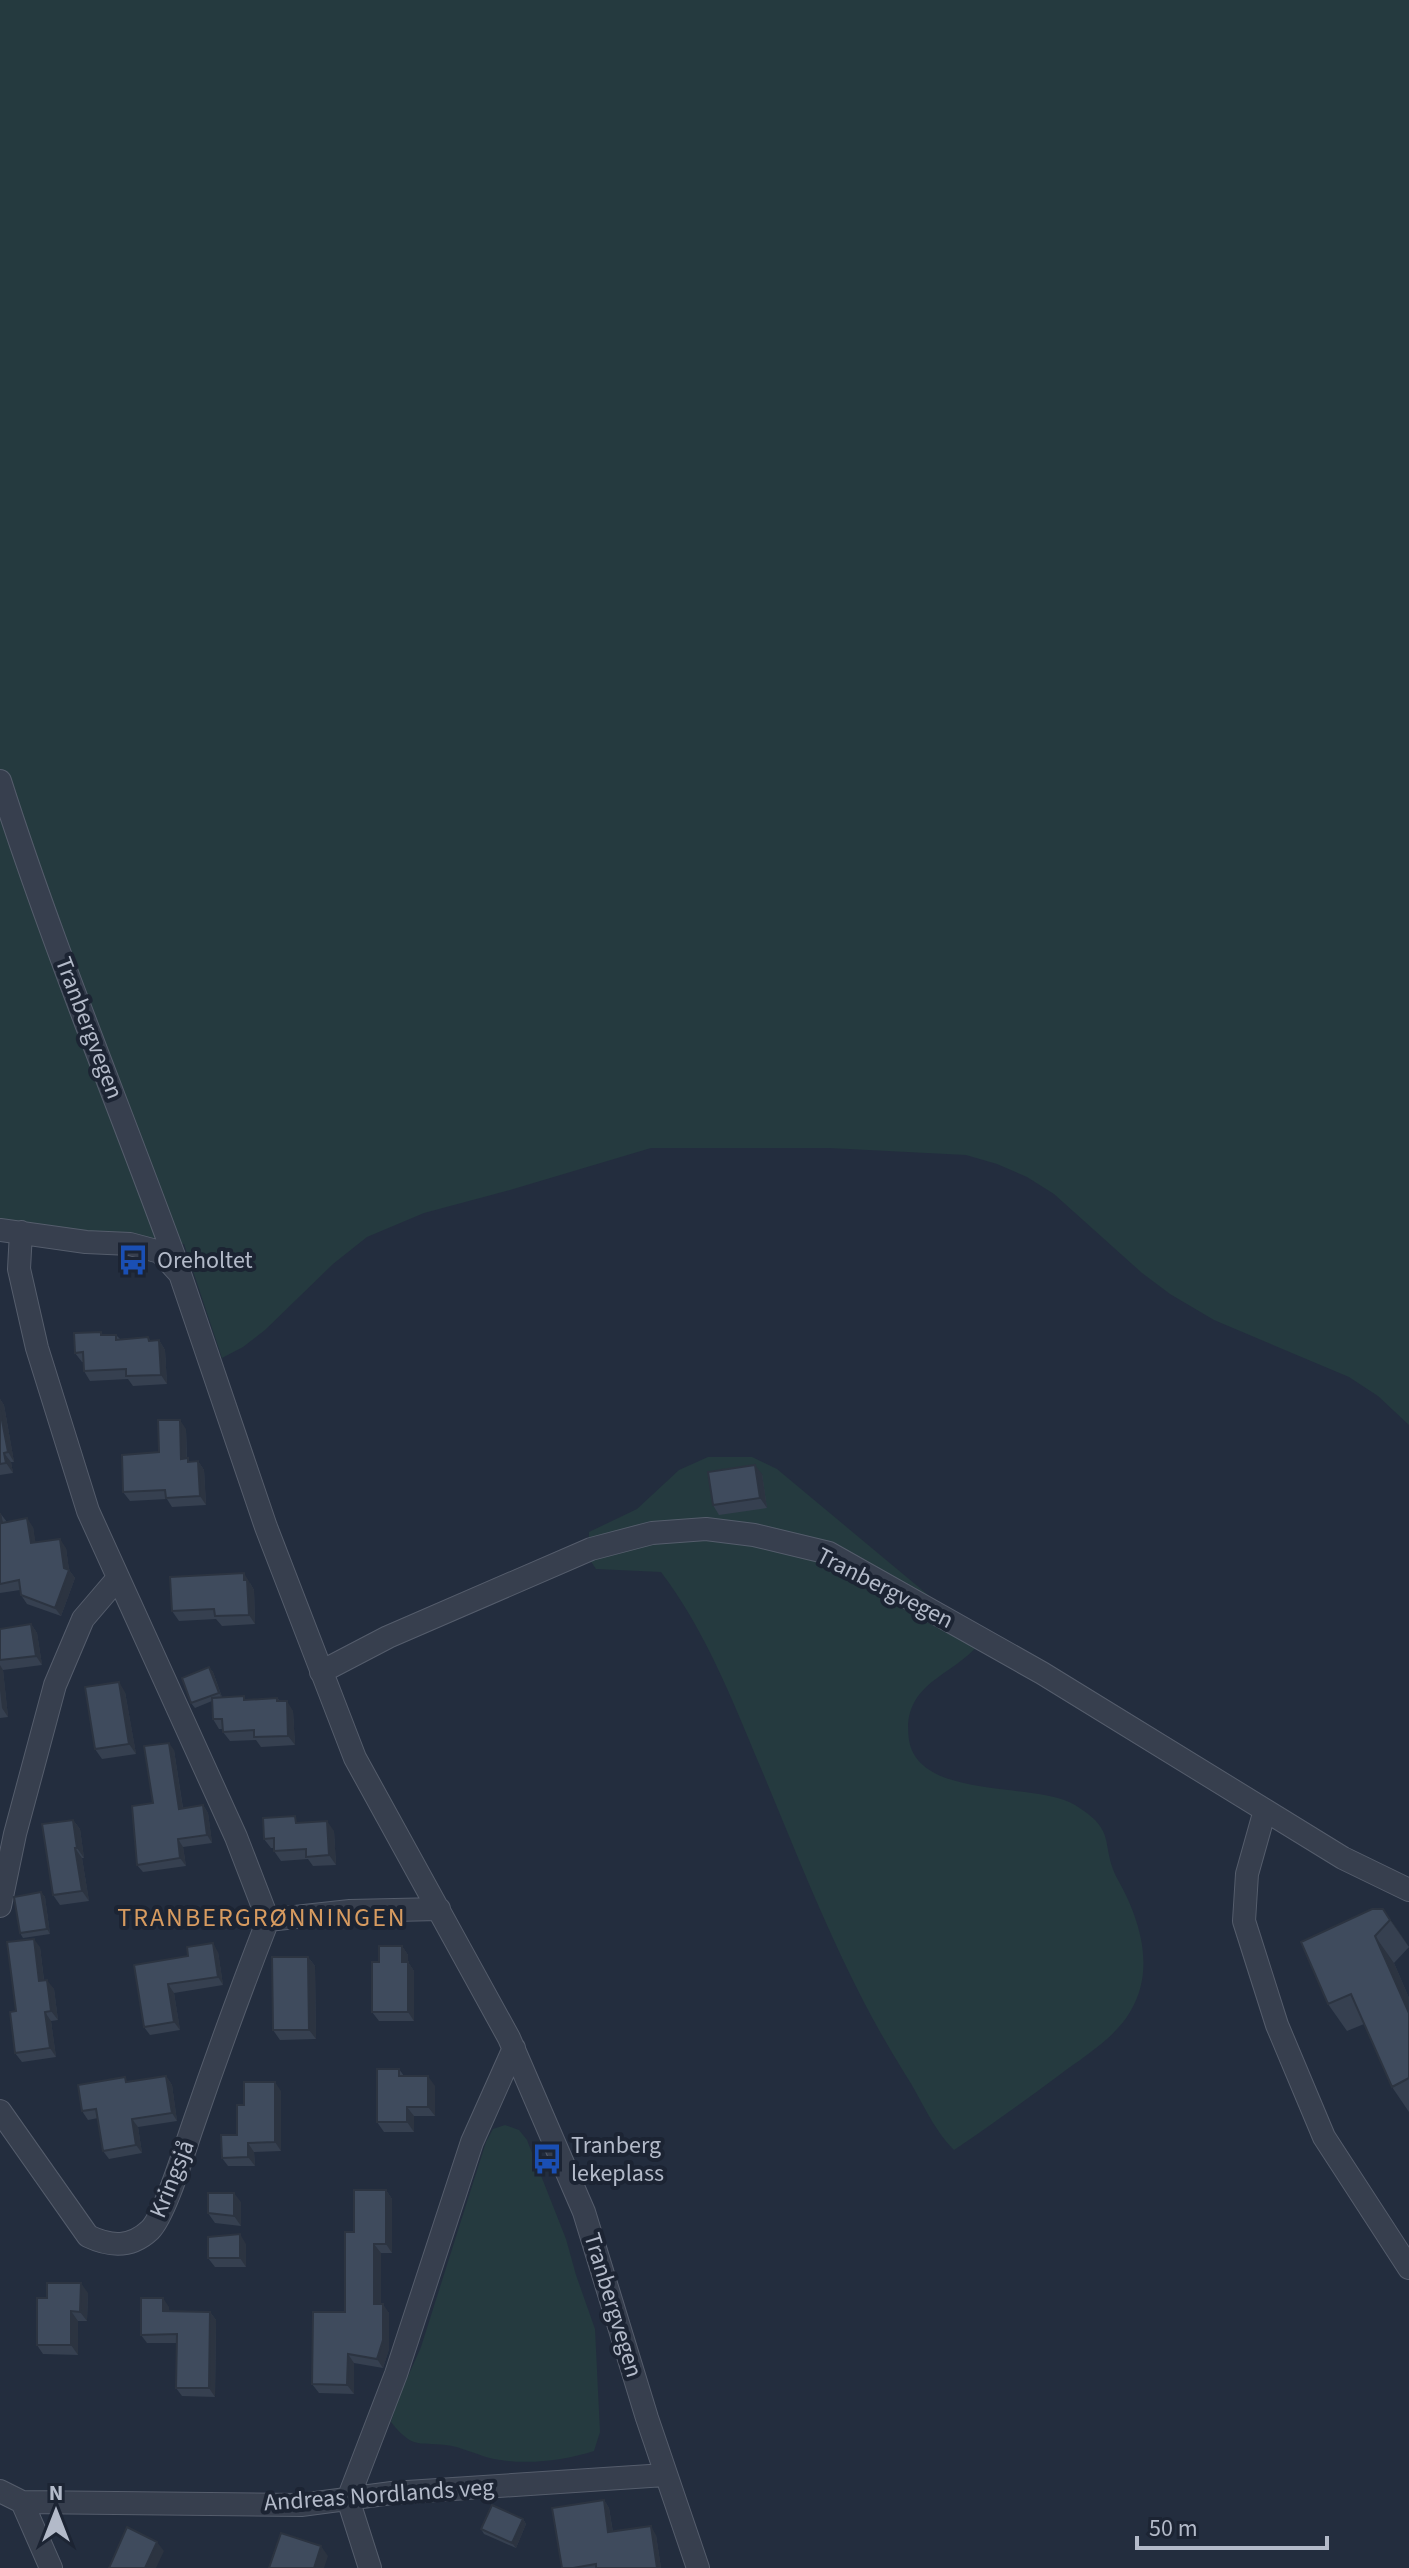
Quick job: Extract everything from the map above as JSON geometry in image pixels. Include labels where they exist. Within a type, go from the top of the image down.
[{"type":"street","name":"Tranbergvegen","points":[[0,781],[37,896],[120,1109],[266,1527],[321,1672],[355,1758],[514,2048],[584,2212],[665,2475],[698,2568]]},
{"type":"street","name":"Tranbergvegen","points":[[11,1231],[86,1242],[130,1244],[160,1252],[180,1274]]},
{"type":"street","points":[[11,1231],[37,1348],[88,1511],[236,1837],[268,1920],[350,1911],[439,1909]]},
{"type":"street","name":"Tranbergvegen","points":[[321,1672],[388,1637],[591,1549],[652,1533],[706,1529],[754,1535],[829,1553],[1042,1673],[1343,1858],[1409,1890]]},
{"type":"street","points":[[0,1906],[15,1834],[55,1685],[83,1619],[118,1578]]},
{"type":"street","points":[[1265,1810],[1247,1874],[1244,1921],[1267,1995],[1324,2137],[1409,2268]]},
{"type":"street","name":"Kringsjå","points":[[0,2111],[88,2236],[105,2244],[132,2244],[152,2228],[171,2188],[236,2001],[268,1920]]},
{"type":"street","points":[[370,2568],[348,2499],[396,2374],[472,2142],[514,2048]]},
{"type":"street","name":"Andreas Nordlands veg","points":[[0,2491],[22,2502],[301,2505],[392,2493],[665,2475]]},
{"type":"street","points":[[22,2502],[51,2568]]},
{"type":"green space","points":[[0,0],[1409,0],[1409,1425],[1378,1396],[1349,1377],[1214,1320],[1170,1294],[1054,1194],[1027,1177],[966,1155],[829,1148],[651,1148],[424,1213],[367,1237],[333,1264],[265,1330],[222,1358],[184,1244],[0,1234]]},
{"type":"green space","points":[[708,1457],[752,1457],[777,1469],[933,1599],[986,1633],[976,1647],[936,1679],[914,1703],[909,1719],[909,1740],[917,1759],[934,1773],[956,1781],[1057,1798],[1089,1814],[1103,1831],[1113,1867],[1133,1911],[1142,1945],[1142,1979],[1138,1996],[1123,2022],[1088,2055],[954,2150],[928,2114],[844,1962],[728,1690],[677,1594],[661,1572],[596,1569],[588,1557],[589,1532],[637,1509],[679,1470]]},
{"type":"green space","points":[[505,2125],[519,2130],[527,2140],[566,2239],[595,2329],[600,2432],[594,2451],[557,2460],[506,2461],[452,2446],[418,2443],[406,2438],[391,2422],[421,2347],[486,2142],[493,2129]]},
{"type":"building","points":[[101,1332],[101,1335],[116,1335],[116,1340],[148,1337],[149,1341],[159,1340],[161,1375],[126,1376],[126,1369],[84,1371],[83,1352],[75,1353],[74,1333]]},
{"type":"building","points":[[0,1410],[8,1452],[4,1453],[6,1463],[0,1464]]},
{"type":"building","points":[[158,1420],[180,1420],[181,1459],[198,1461],[200,1496],[166,1498],[165,1490],[123,1492],[122,1455],[159,1452]]},
{"type":"building","points":[[755,1465],[760,1498],[713,1505],[708,1472]]},
{"type":"building","points":[[0,1513],[2,1523],[27,1518],[31,1543],[60,1539],[64,1568],[69,1570],[55,1608],[21,1595],[19,1580],[0,1584]]},
{"type":"building","points":[[244,1573],[249,1615],[215,1616],[214,1609],[172,1611],[170,1577]]},
{"type":"building","points":[[31,1624],[36,1656],[0,1660],[0,1629]]},
{"type":"building","points":[[209,1667],[219,1693],[191,1703],[182,1678]]},
{"type":"building","points":[[119,1682],[129,1744],[95,1749],[85,1687]]},
{"type":"building","points":[[244,1696],[244,1700],[277,1698],[277,1701],[287,1701],[288,1736],[254,1737],[254,1730],[223,1732],[222,1719],[213,1719],[212,1698]]},
{"type":"building","points":[[169,1743],[179,1809],[203,1805],[207,1835],[178,1839],[180,1858],[137,1865],[132,1806],[153,1803],[144,1746]]},
{"type":"building","points":[[295,1816],[296,1823],[327,1821],[329,1855],[306,1857],[306,1849],[274,1851],[274,1838],[264,1839],[263,1818]]},
{"type":"building","points":[[73,1820],[82,1891],[53,1895],[42,1824]]},
{"type":"building","points":[[41,1892],[47,1929],[20,1933],[14,1897]]},
{"type":"building","points":[[1372,1909],[1383,1909],[1390,1920],[1375,1936],[1409,2013],[1409,2078],[1392,2087],[1351,1994],[1328,2004],[1301,1942]]},
{"type":"building","points":[[34,1939],[39,1981],[47,1980],[51,2011],[45,2012],[50,2048],[15,2053],[10,2012],[16,2011],[7,1942]]},
{"type":"building","points":[[213,1943],[218,1977],[168,1984],[174,2022],[144,2027],[134,1965],[188,1956],[187,1947]]},
{"type":"building","points":[[379,1946],[402,1946],[402,1962],[408,1962],[408,2012],[372,2012],[372,1962],[379,1962]]},
{"type":"building","points":[[272,1957],[308,1957],[309,2030],[273,2030]]},
{"type":"building","points":[[377,2069],[399,2069],[399,2076],[428,2076],[428,2107],[407,2107],[407,2122],[377,2122]]},
{"type":"building","points":[[166,2076],[172,2113],[132,2119],[136,2145],[103,2151],[96,2109],[82,2111],[78,2085],[125,2077],[126,2082]]},
{"type":"building","points":[[244,2082],[275,2082],[275,2142],[248,2143],[248,2157],[222,2158],[221,2135],[237,2135],[237,2105],[244,2105]]},
{"type":"building","points":[[354,2190],[386,2190],[386,2244],[374,2244],[374,2304],[383,2304],[383,2340],[377,2359],[348,2354],[347,2385],[312,2384],[313,2312],[345,2312],[345,2232],[354,2232]]},
{"type":"building","points":[[208,2193],[234,2193],[234,2216],[208,2213]]},
{"type":"building","points":[[240,2234],[240,2258],[208,2258],[208,2237]]},
{"type":"building","points":[[47,2283],[81,2283],[80,2312],[71,2311],[71,2345],[37,2345],[37,2298],[47,2298]]},
{"type":"building","points":[[141,2298],[163,2298],[163,2311],[210,2312],[209,2388],[176,2388],[177,2334],[141,2335]]},
{"type":"building","points":[[604,2500],[608,2532],[651,2526],[657,2568],[596,2568],[596,2564],[562,2568],[552,2508]]},
{"type":"building","points":[[492,2505],[523,2519],[512,2543],[481,2529]]},
{"type":"building","points":[[127,2527],[157,2542],[145,2568],[109,2568]]},
{"type":"building","points":[[281,2533],[321,2546],[314,2568],[269,2568]]},
{"type":"place","name":"Oreholtet","points":[[133,1260]]},
{"type":"place","name":"Tranberg lekeplass","points":[[547,2159]]},
{"type":"district","name":"TRANBERGRØNNINGEN","points":[[262,1917]]}]
